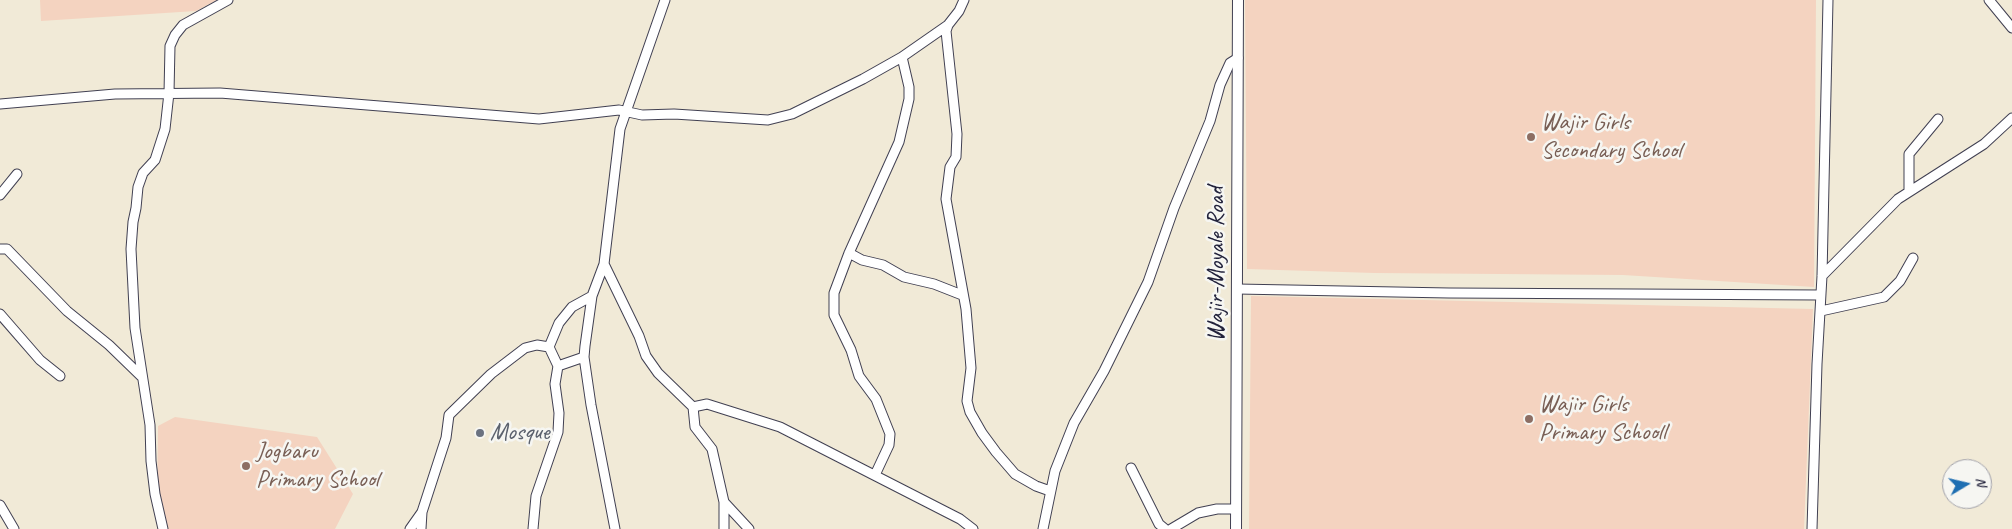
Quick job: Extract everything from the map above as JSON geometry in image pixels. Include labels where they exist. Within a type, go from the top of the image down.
[{"type":"main road","name":"Wajir-Moyale Road","points":[[1236,529],[1238,0]]},
{"type":"street","points":[[163,529],[155,494],[151,461],[150,425],[142,377],[134,301],[131,250],[133,222],[138,187],[143,173],[155,160],[165,129],[169,93],[170,46],[175,35],[183,25],[228,0]]},
{"type":"street","points":[[615,529],[591,405],[584,357],[592,296],[604,264],[620,129],[652,32],[665,0]]},
{"type":"street","points":[[0,104],[114,94],[220,92],[373,107],[538,120],[615,110],[626,113],[768,120],[792,114],[863,79],[902,57],[948,25],[959,11],[964,0]]},
{"type":"street","points":[[1812,529],[1816,364],[1822,276],[1828,0]]},
{"type":"street","points":[[1989,0],[2012,28]]},
{"type":"street","points":[[948,25],[946,37],[957,134],[956,158],[950,167],[946,199],[966,309],[971,368],[967,401],[970,412],[996,452],[1015,474],[1036,486],[1050,490]]},
{"type":"street","points":[[875,475],[890,445],[888,426],[883,419],[876,399],[859,376],[852,350],[834,315],[834,293],[849,253],[899,142],[909,99],[909,87],[902,57]]},
{"type":"street","points":[[1043,529],[1055,471],[1074,424],[1104,371],[1148,282],[1174,208],[1210,121],[1220,85],[1230,64],[1238,58]]},
{"type":"street","points":[[1822,276],[1894,203],[1909,191],[1984,144],[2012,118]]},
{"type":"street","points":[[1909,191],[1909,154],[1938,119]]},
{"type":"street","points":[[0,195],[17,174]]},
{"type":"street","points":[[1,248],[8,248],[67,311],[108,345],[142,377]]},
{"type":"street","points":[[849,253],[862,260],[883,266],[904,277],[934,284],[962,294]]},
{"type":"street","points":[[1820,311],[1884,297],[1900,280],[1913,258]]},
{"type":"street","points":[[604,264],[635,327],[646,356],[663,378],[693,407],[695,427],[712,449],[724,502],[724,529]]},
{"type":"street","points":[[1237,289],[1450,293],[1820,295]]},
{"type":"street","points":[[533,529],[536,496],[558,432],[559,413],[555,384],[558,366],[549,347],[558,323],[572,307],[592,296]]},
{"type":"street","points":[[0,314],[40,360],[60,376]]},
{"type":"street","points":[[421,529],[422,512],[446,438],[449,415],[491,374],[525,348],[537,345],[549,347]]},
{"type":"street","points":[[558,366],[584,357]]},
{"type":"street","points":[[693,407],[707,404],[780,427],[960,518],[973,529]]},
{"type":"street","points":[[1131,468],[1159,524],[1165,529]]},
{"type":"street","points":[[724,502],[749,529]]},
{"type":"street","points":[[0,505],[14,529]]},
{"type":"street","points":[[1171,529],[1198,513],[1217,509],[1236,509]]},
{"type":"street","points":[[410,529],[422,512]]},
{"type":"shaded area","points":[[40,0],[217,0],[196,11],[41,21]]},
{"type":"shaded area","name":"Wajir Girls Secondary School","points":[[1245,0],[1816,0],[1814,287],[1623,275],[1374,273],[1247,269]]},
{"type":"shaded area","name":"Wajir Girls Primary Schooll","points":[[1251,296],[1813,309],[1804,529],[1249,529]]},
{"type":"shaded area","name":"Jogbaru Primary School","points":[[175,417],[317,437],[353,494],[335,529],[164,529],[157,508],[158,426]]},
{"type":"place","name":"Wajir Girls Secondary School","points":[[1531,137]]},
{"type":"place","name":"Wajir Girls Primary Schooll","points":[[1529,419]]},
{"type":"place","name":"Mosque","points":[[480,433]]},
{"type":"place","name":"Jogbaru Primary School","points":[[246,466]]}]
